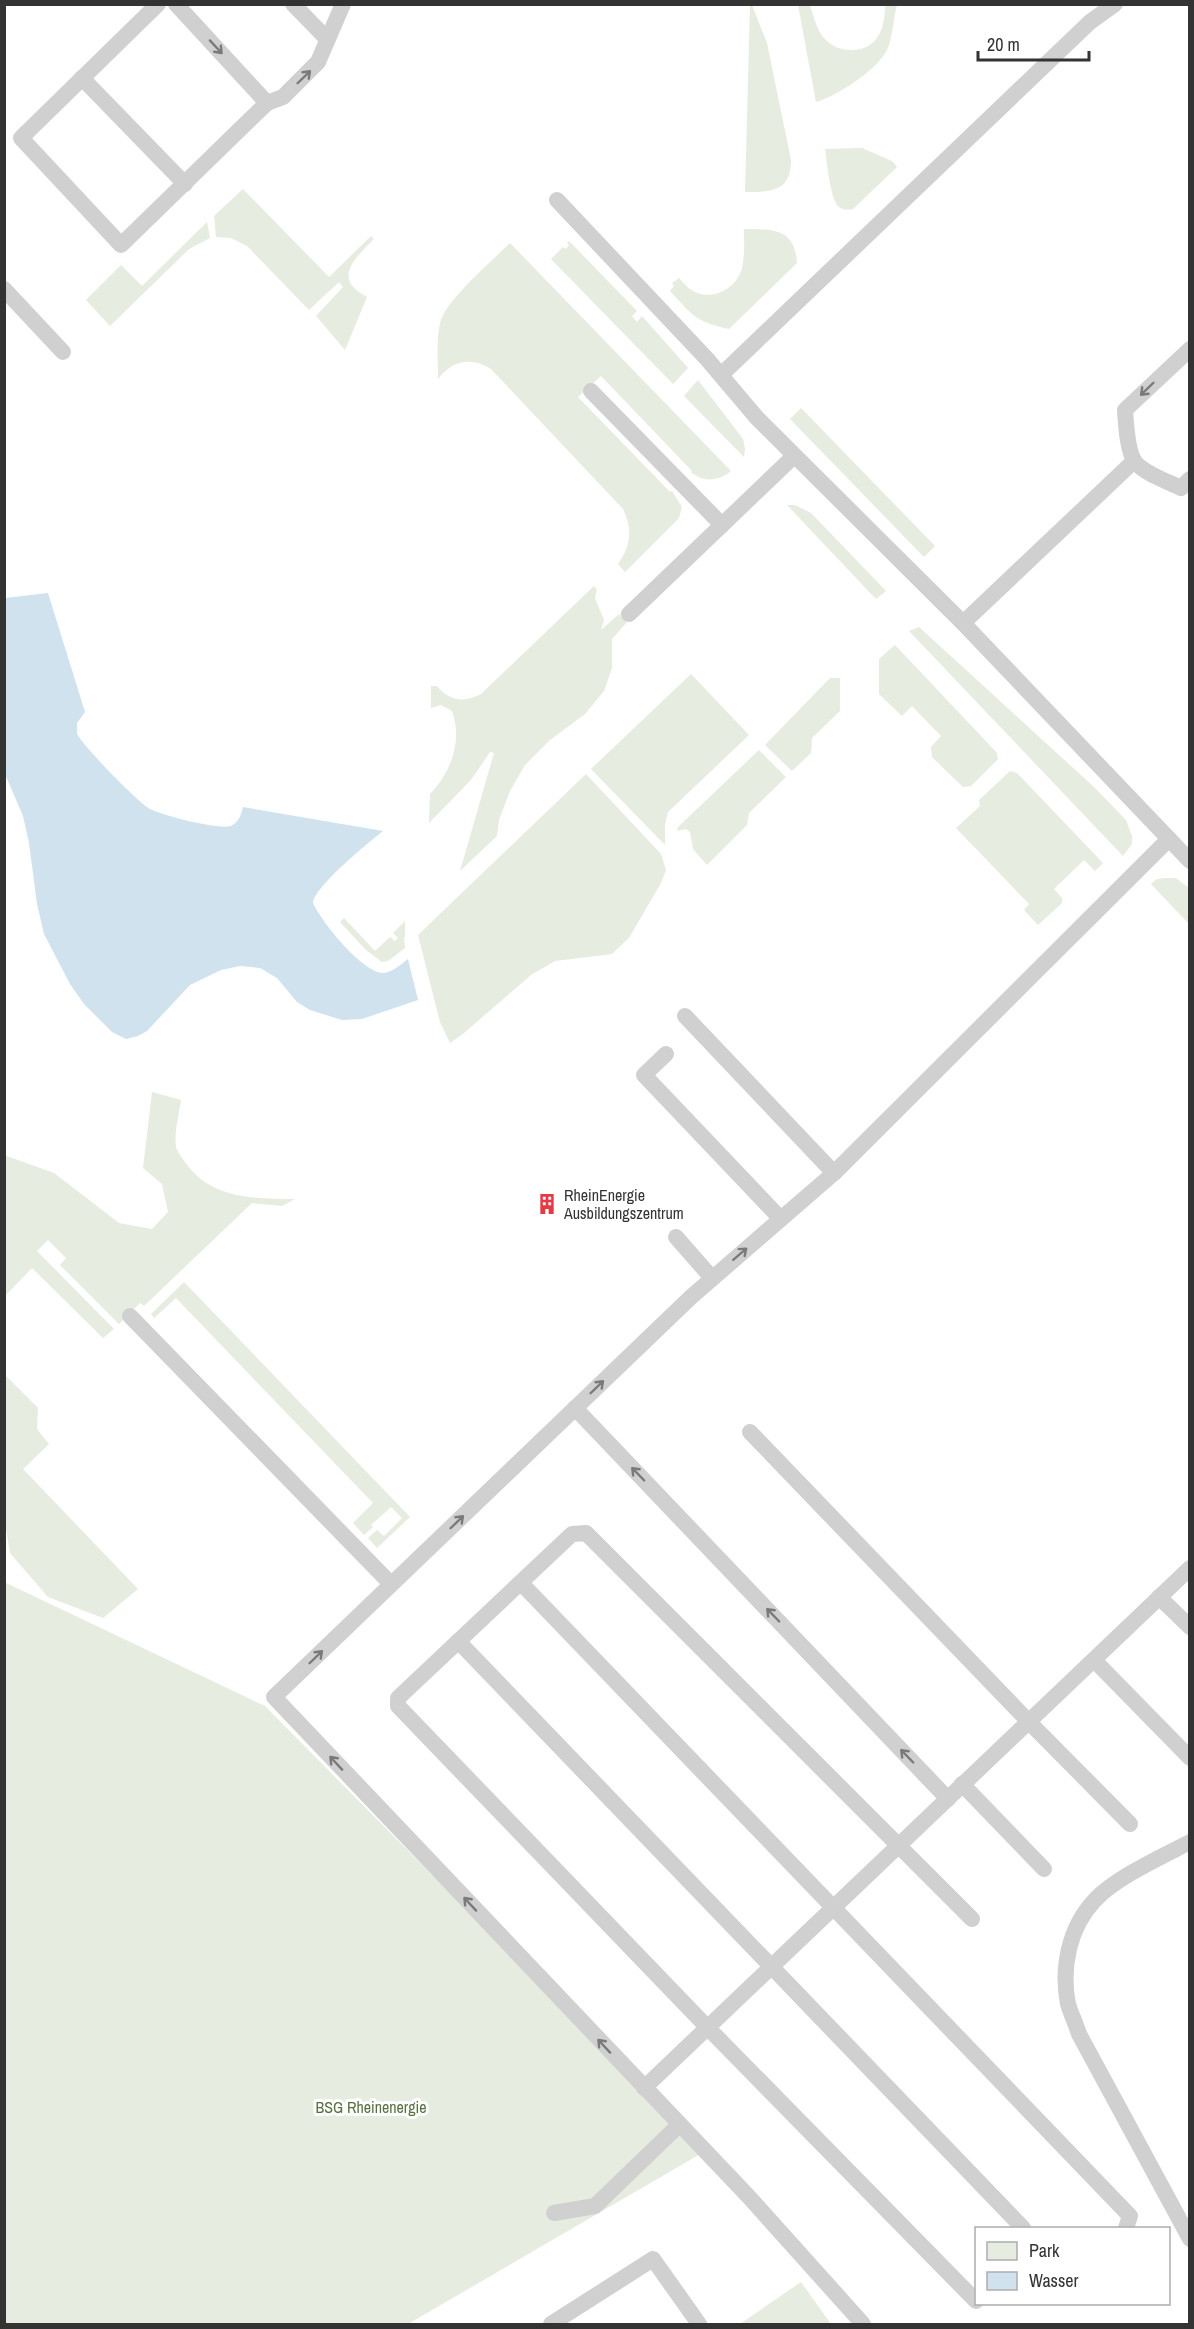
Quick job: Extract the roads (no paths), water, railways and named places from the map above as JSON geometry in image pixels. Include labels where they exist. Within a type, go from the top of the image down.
[{"type":"lane","points":[[158,4],[21,138],[121,245],[267,103],[283,97],[318,62],[343,4]]},
{"type":"lane","points":[[176,4],[267,103]]},
{"type":"lane","points":[[293,4],[327,39]]},
{"type":"lane","points":[[721,375],[1090,22],[1115,4]]},
{"type":"lane","points":[[82,78],[185,184]]},
{"type":"lane","points":[[556,200],[794,456],[963,624],[1190,861]]},
{"type":"lane","points":[[4,289],[63,352]]},
{"type":"lane","points":[[1190,349],[1125,410],[1127,434],[1134,461],[1150,473],[1181,488],[1190,479]]},
{"type":"lane","points":[[591,391],[722,525]]},
{"type":"lane","points":[[629,614],[794,456]]},
{"type":"lane","points":[[963,624],[1134,461]]},
{"type":"lane","points":[[863,2325],[749,2197],[274,1697],[712,1278],[834,1173],[1168,839]]},
{"type":"lane","points":[[685,1016],[834,1173]]},
{"type":"lane","points":[[666,1054],[644,1075],[781,1219]]},
{"type":"lane","points":[[676,1238],[712,1278]]},
{"type":"lane","points":[[130,1316],[391,1584]]},
{"type":"lane","points":[[575,1408],[948,1799]]},
{"type":"lane","points":[[750,1432],[1130,1824]]},
{"type":"lane","points":[[972,1919],[586,1533],[572,1534],[398,1698],[398,1706],[708,2028],[975,2300]]},
{"type":"lane","points":[[644,2088],[1190,1568]]},
{"type":"lane","points":[[521,1583],[1130,2216],[1127,2227]]},
{"type":"lane","points":[[1159,1597],[1190,1627]]},
{"type":"lane","points":[[458,1641],[1021,2227]]},
{"type":"lane","points":[[1094,1660],[1190,1758]]},
{"type":"lane","points":[[962,1784],[1044,1869]]},
{"type":"lane","points":[[1190,1842],[1125,1877],[1095,1899],[1074,1931],[1065,1962],[1068,2003],[1079,2034],[1190,2239]]},
{"type":"lane","points":[[554,2213],[595,2206],[679,2125]]},
{"type":"lane","points":[[551,2325],[652,2259],[699,2325]]},
{"type":"water","points":[[48,593],[85,712],[77,723],[77,734],[110,772],[147,807],[175,818],[215,826],[225,827],[234,824],[243,807],[383,831],[332,876],[313,903],[325,922],[354,956],[375,971],[387,972],[408,959],[418,1000],[362,1019],[342,1020],[310,1010],[297,1002],[277,978],[260,968],[240,966],[221,970],[190,985],[147,1031],[126,1039],[112,1032],[84,1004],[70,984],[44,934],[23,816],[5,774],[5,598]]},
{"type":"place","name":"RheinEnergie Ausbildungszentrum","points":[[547,1204]]},
{"type":"park label","name":"BSG Rheinenergie","points":[[371,2107]]}]
